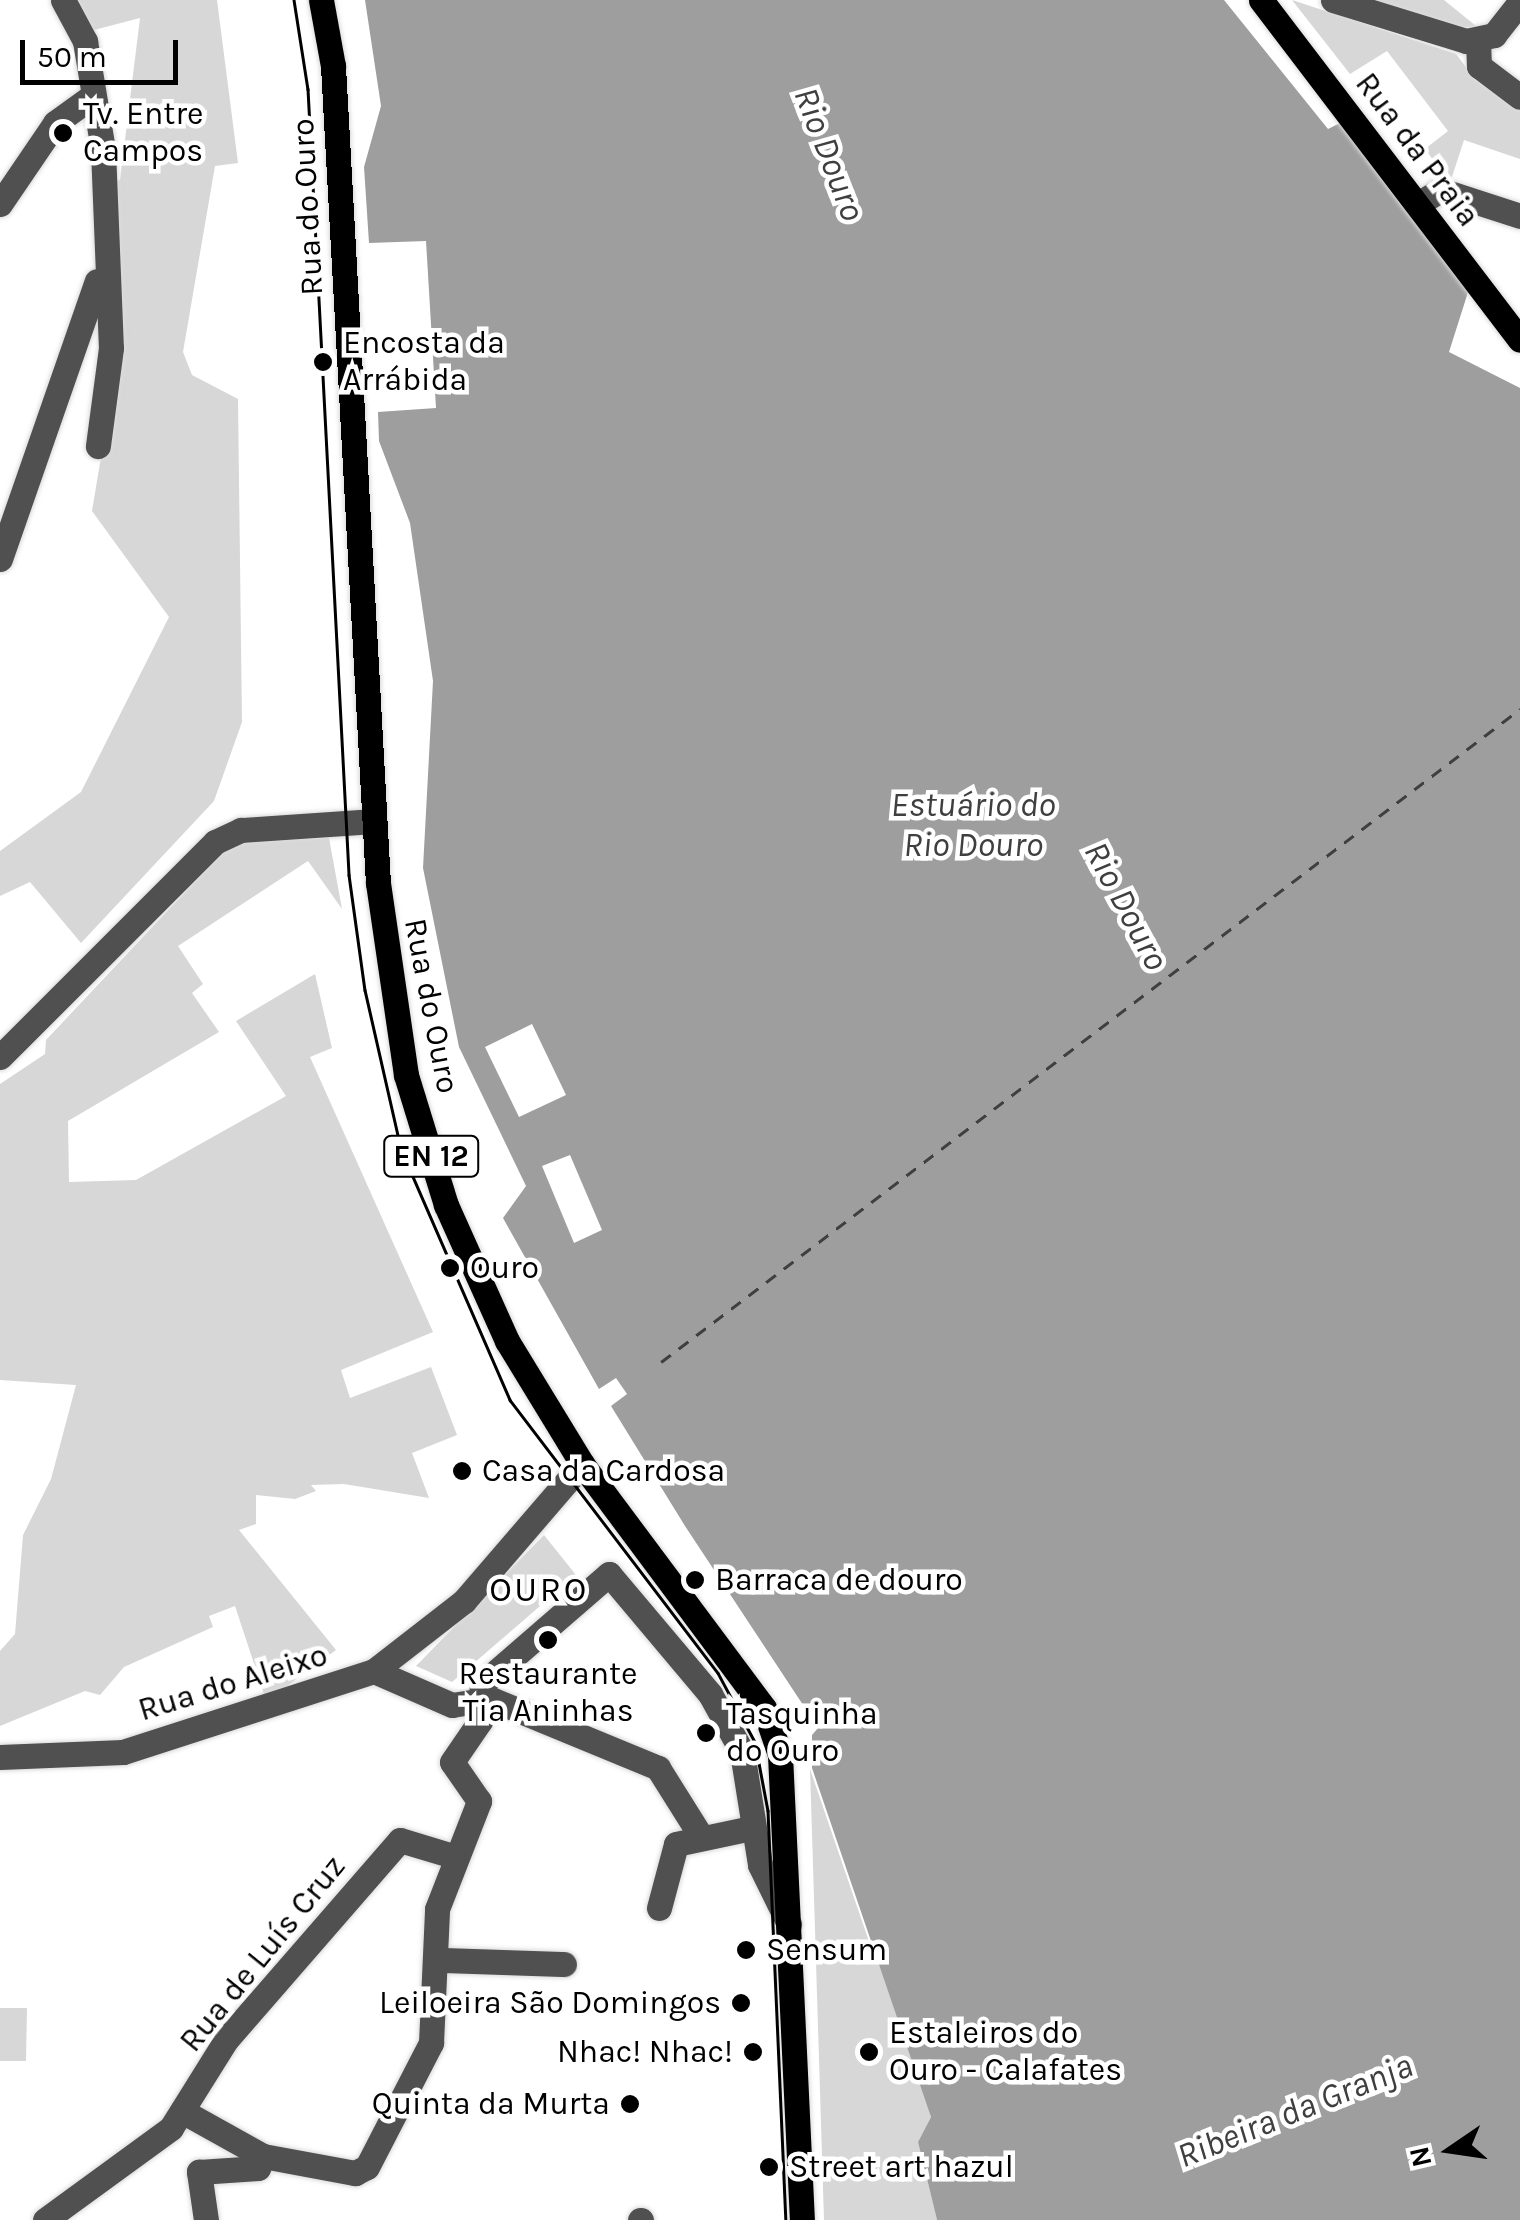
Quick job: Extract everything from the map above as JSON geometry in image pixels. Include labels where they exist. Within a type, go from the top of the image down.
[{"type":"main road","name":"Rua do Ouro","points":[[321,0],[333,66],[373,821],[406,1075],[446,1204],[507,1341],[582,1464],[764,1708],[786,1800],[802,2220]]},
{"type":"main road","name":"Rua da Praia","points":[[1261,0],[1520,340]]},
{"type":"street","points":[[64,0],[85,41],[91,97],[103,150],[102,256],[111,348],[98,446]]},
{"type":"street","points":[[1332,0],[1478,40],[1494,35],[1511,3]]},
{"type":"street","points":[[1478,40],[1479,66],[1520,97]]},
{"type":"street","points":[[0,204],[55,123],[91,97]]},
{"type":"street","points":[[1418,204],[1440,190],[1520,216]]},
{"type":"street","points":[[0,559],[87,326],[102,256]]},
{"type":"street","points":[[0,1056],[215,842],[242,830],[373,821]]},
{"type":"street","points":[[374,1671],[464,1601],[582,1464]]},
{"type":"street","name":"Rua do Ouro","points":[[476,1702],[482,1684],[609,1574],[710,1694],[742,1752],[751,1828],[790,1925]]},
{"type":"street","name":"Rua do Aleixo","points":[[0,1757],[123,1752],[374,1671],[452,1705],[491,1698],[658,1768],[700,1836]]},
{"type":"street","points":[[182,2111],[263,2156],[356,2173],[367,2167],[431,2043],[441,1960],[437,1910],[452,1856],[480,1802],[452,1762],[480,1721],[476,1702]]},
{"type":"street","points":[[659,1908],[668,1853],[700,1836],[751,1828]]},
{"type":"street","name":"Rua de Luís Cruz","points":[[45,2220],[182,2111],[226,2040],[400,1840],[452,1856]]},
{"type":"street","points":[[441,1960],[564,1964]]},
{"type":"street","points":[[206,2220],[199,2172],[258,2168],[263,2156]]},
{"type":"shaded area","points":[[75,0],[217,0],[238,163],[215,166],[183,352],[192,375],[238,399],[242,722],[214,801],[81,943],[30,882],[0,896],[0,851],[81,792],[169,617],[92,511],[102,451],[112,443],[116,352],[107,182],[120,180],[140,18],[94,30]]},
{"type":"shaded area","points":[[1292,0],[1456,54],[1476,80],[1520,106],[1520,159],[1464,140],[1450,183],[1425,149],[1448,131],[1387,51],[1350,74]]},
{"type":"shaded area","points":[[1358,0],[1444,0],[1476,26],[1454,29]]},
{"type":"shaded area","points":[[329,838],[342,909],[308,861],[178,946],[203,984],[192,993],[219,1032],[68,1121],[69,1182],[136,1180],[286,1096],[236,1021],[315,974],[332,1048],[310,1057],[433,1332],[341,1370],[350,1398],[431,1367],[457,1435],[412,1453],[429,1498],[344,1484],[311,1485],[316,1491],[295,1499],[256,1495],[256,1524],[239,1530],[336,1650],[275,1695],[265,1697],[235,1606],[209,1616],[213,1627],[124,1667],[100,1695],[85,1691],[0,1726],[0,1651],[15,1634],[23,1535],[51,1479],[76,1385],[0,1380],[0,1084],[45,1054],[46,1040],[222,853],[244,842]]},
{"type":"shaded area","points":[[544,1535],[576,1575],[452,1682],[416,1666]]},
{"type":"shaded area","name":"Estaleiros do Ouro - Calafates","points":[[810,1769],[875,1959],[894,1988],[931,2117],[918,2142],[937,2220],[824,2220]]},
{"type":"shaded area","points":[[0,2008],[27,2008],[26,2061],[0,2061]]},
{"type":"water","name":"Estuário do Rio Douro","points":[[365,0],[1224,0],[1328,129],[1342,122],[1469,289],[1449,352],[1520,388],[1520,2220],[937,2220],[918,2142],[931,2117],[812,1768],[812,1735],[825,1720],[809,1714],[685,1526],[611,1406],[627,1394],[616,1378],[599,1389],[503,1218],[526,1186],[459,1047],[423,868],[433,681],[410,523],[379,441],[378,412],[436,408],[426,241],[369,243],[364,167],[381,106]]},
{"type":"pier","points":[[532,1024],[566,1095],[519,1117],[485,1047]]},
{"type":"pier","points":[[570,1155],[602,1230],[574,1243],[542,1166]]},
{"type":"ferry route","points":[[661,1362],[1520,709]]},
{"type":"tram line","points":[[294,0],[308,89],[349,875],[365,990],[401,1149],[510,1400],[718,1673],[755,1742],[768,1811],[786,2220]]},
{"type":"place","name":"Tv. Entre Campos","points":[[63,133]]},
{"type":"place","name":"Encosta da Arrábida","points":[[323,362]]},
{"type":"place","name":"Ouro","points":[[450,1268]]},
{"type":"place","name":"Casa da Cardosa","points":[[462,1471]]},
{"type":"place","name":"Barraca de douro","points":[[695,1580]]},
{"type":"place","name":"Restaurante Tia Aninhas","points":[[548,1640]]},
{"type":"place","name":"Tasquinha do Ouro","points":[[706,1733]]},
{"type":"place","name":"Sensum","points":[[746,1950]]},
{"type":"place","name":"Leiloeira São Domingos","points":[[741,2003]]},
{"type":"place","name":"Nhac! Nhac!","points":[[753,2052]]},
{"type":"place","name":"Estaleiros do Ouro - Calafates","points":[[869,2052]]},
{"type":"place","name":"Quinta da Murta","points":[[630,2104]]},
{"type":"place","name":"Street art hazul","points":[[769,2167]]},
{"type":"district","name":"OURO","points":[[539,1590]]},
{"type":"water label","name":"Rio Douro","points":[[829,154]]},
{"type":"water label","name":"Rio Douro","points":[[1126,906]]},
{"type":"water label","name":"Ribeira da Granja","points":[[1295,2111]]}]
